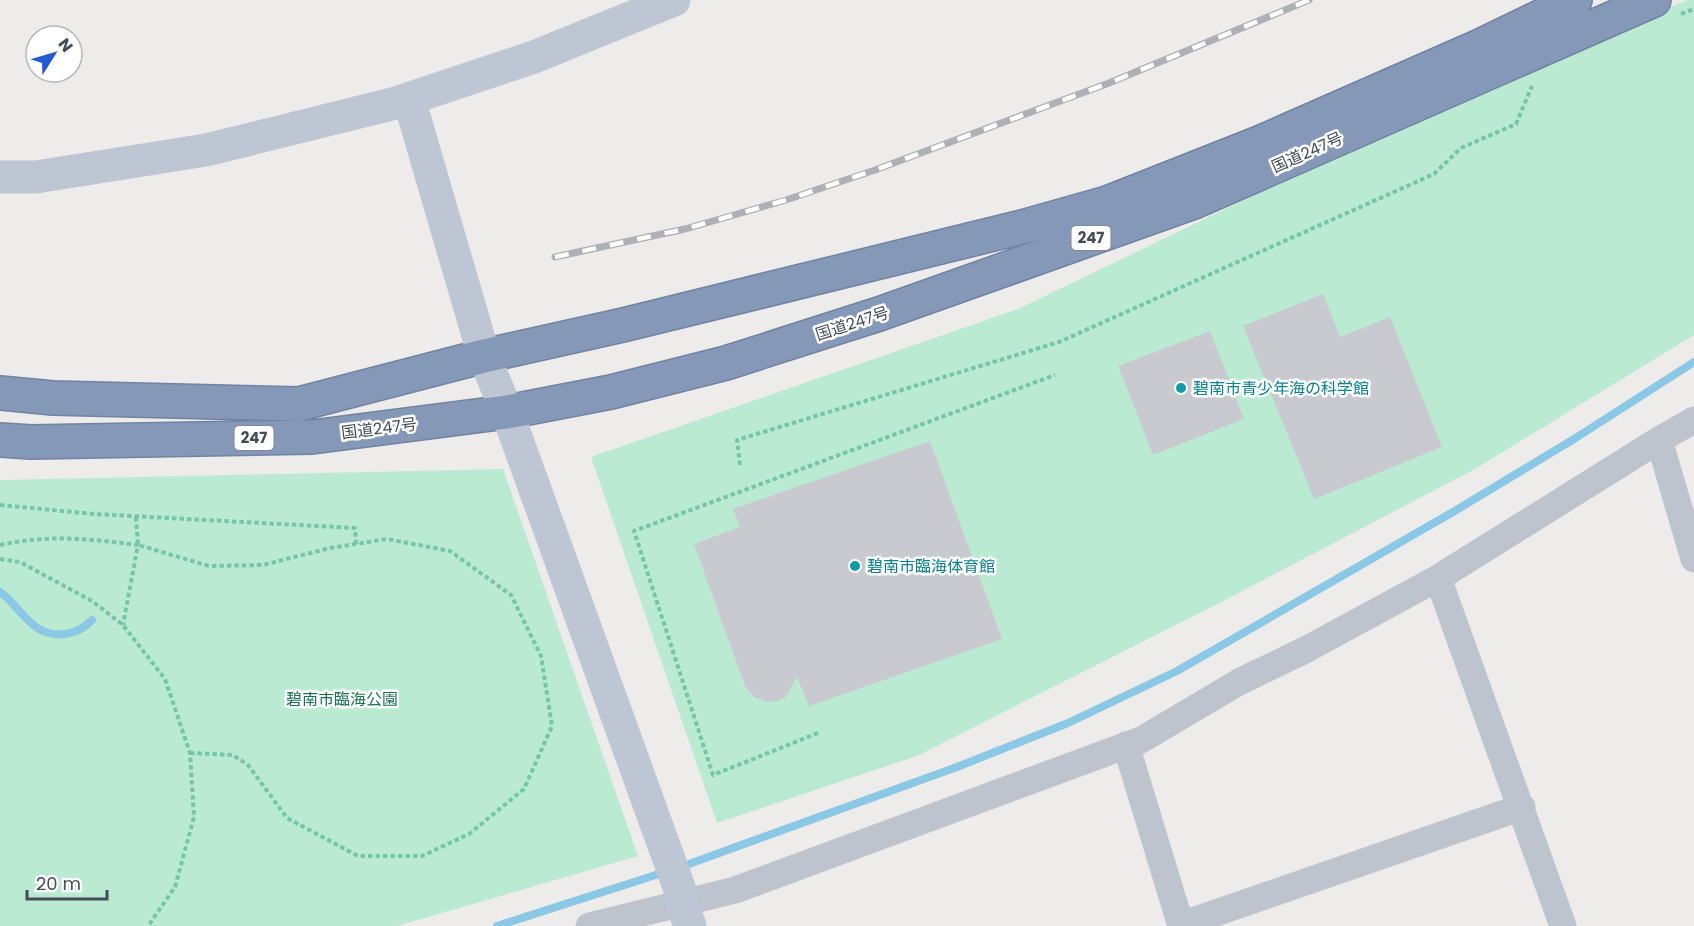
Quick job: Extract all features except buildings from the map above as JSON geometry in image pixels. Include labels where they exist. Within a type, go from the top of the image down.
[{"type":"highway","name":"国道247号","points":[[0,440],[31,442],[312,436],[507,412],[611,392],[715,366],[879,314],[1194,202],[1486,58],[1575,0]]},
{"type":"highway","name":"国道247号","points":[[0,393],[53,398],[299,404],[484,356],[623,326],[827,276],[1107,203],[1486,58],[1663,9]]},
{"type":"street","points":[[0,177],[36,177],[206,150],[409,99],[534,57],[674,0]]},
{"type":"street","points":[[409,99],[484,356],[507,412],[645,789],[684,905]]},
{"type":"street","points":[[589,926],[684,905],[746,886],[1141,740],[1239,682],[1307,649],[1438,578],[1694,420]]},
{"type":"street","points":[[1659,440],[1694,560]]},
{"type":"street","points":[[1438,578],[1563,926]]},
{"type":"street","points":[[1126,745],[1181,926],[1522,807]]},
{"type":"path","points":[[1663,9],[1694,9]]},
{"type":"path","points":[[740,465],[737,440],[1059,342],[1434,174],[1461,148],[1516,124],[1534,82]]},
{"type":"path","points":[[818,733],[713,775],[634,531],[1054,375]]},
{"type":"path","points":[[0,505],[136,517],[355,528],[356,544]]},
{"type":"path","points":[[123,625],[138,545],[136,517]]},
{"type":"path","points":[[0,545],[28,539],[81,538],[138,545],[209,566],[264,565],[330,548],[387,539],[450,551],[511,595],[541,656],[552,726],[524,789],[469,834],[422,856],[358,856],[287,818],[248,765],[232,755],[190,753]]},
{"type":"path","points":[[0,559],[20,562],[82,595],[123,625],[165,679],[190,753],[194,817],[175,887],[148,926]]},
{"type":"green space","points":[[1688,0],[1694,0],[1694,335],[1475,469],[1231,597],[917,756],[717,823],[591,457],[1018,309],[1522,66]]},
{"type":"green space","name":"碧南市臨海公園","points":[[503,469],[638,856],[397,926],[0,926],[0,480]]},
{"type":"waterway","points":[[678,868],[957,767],[1068,723],[1177,671],[1453,512],[1574,439],[1694,362]]},
{"type":"waterway","points":[[0,592],[30,622],[48,633],[69,633],[82,628],[92,620]]},
{"type":"waterway","points":[[497,926],[665,872]]},
{"type":"railway","points":[[555,257],[685,229],[786,200],[875,170],[1109,83],[1309,0]]},
{"type":"place","name":"碧南市青少年海の科学館","points":[[1181,388]]},
{"type":"place","name":"碧南市臨海体育館","points":[[855,566]]}]
